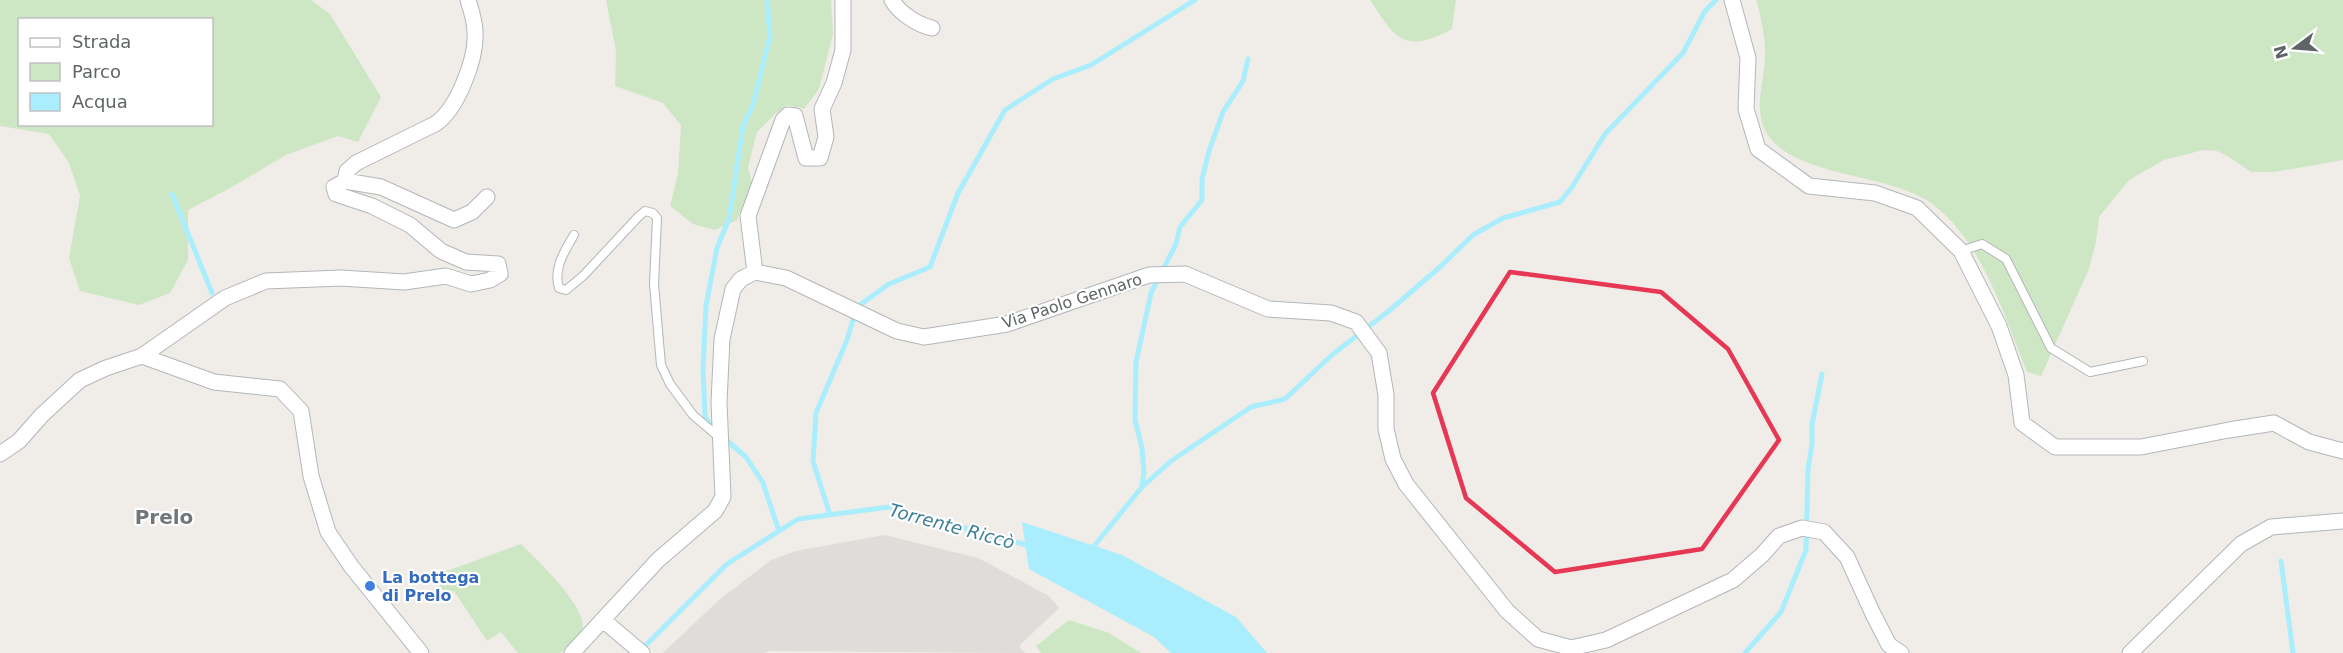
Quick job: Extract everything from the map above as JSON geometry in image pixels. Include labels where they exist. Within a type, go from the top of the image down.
[{"type":"street","points":[[345,181],[347,171],[356,163],[435,124],[444,118],[453,106],[470,64],[475,43],[476,31],[468,0]]},
{"type":"street","points":[[572,653],[607,624],[658,560],[715,511],[723,497],[719,402],[722,339],[733,289],[741,279],[756,272],[748,216],[783,120],[788,115],[795,116],[806,158],[820,158],[826,144],[822,109],[834,83],[843,50],[843,0]]},
{"type":"street","points":[[892,0],[896,7],[925,27],[932,28]]},
{"type":"street","points":[[1732,0],[1748,58],[1746,109],[1758,149],[1809,186],[1875,193],[1917,208],[1961,251],[1999,326],[2016,375],[2022,423],[2055,447],[2141,447],[2274,423],[2309,442],[2343,451]]},
{"type":"street","points":[[0,454],[19,441],[42,415],[80,380],[106,368],[142,356],[225,298],[266,281],[341,278],[405,282],[446,276],[471,284],[490,280],[500,274],[498,264],[466,261],[441,252],[410,225],[372,206],[336,194],[334,187],[345,181],[381,187],[454,220],[472,212],[487,197]]},
{"type":"street","name":"Via Paolo Gennaro","points":[[756,272],[786,278],[897,331],[924,337],[1007,324],[1149,275],[1185,274],[1268,309],[1331,313],[1356,322],[1379,353],[1386,395],[1386,429],[1393,459],[1406,484],[1507,611],[1538,639],[1571,648],[1606,640],[1733,580],[1762,555],[1779,536],[1802,528],[1824,532],[1847,557],[1890,645],[1901,653]]},
{"type":"street","points":[[142,356],[214,382],[280,389],[302,411],[311,476],[328,532],[351,566],[421,653]]},
{"type":"street","points":[[2130,653],[2241,544],[2271,527],[2343,521]]},
{"type":"street","points":[[607,624],[642,653]]},
{"type":"lane","points":[[574,235],[562,256],[557,274],[559,288],[566,290],[583,276],[645,211],[653,213],[657,218],[654,284],[661,365],[670,384],[693,415],[721,439]]},
{"type":"lane","points":[[1961,251],[1982,244],[2006,259],[2052,348],[2090,372],[2143,361]]},
{"type":"highlighted area","points":[[1510,272],[1661,292],[1728,349],[1779,440],[1702,549],[1555,572],[1466,498],[1433,393]]},
{"type":"shaded area","points":[[885,535],[978,558],[1049,596],[1059,608],[1019,646],[1025,653],[769,651],[764,653],[663,653],[719,600],[771,560],[796,551]]},
{"type":"green space","points":[[0,0],[311,0],[330,14],[381,97],[358,142],[338,136],[286,155],[188,210],[188,260],[170,293],[139,305],[80,291],[69,258],[80,196],[69,163],[49,134],[0,126]]},
{"type":"green space","points":[[606,0],[831,0],[833,34],[819,89],[804,109],[788,105],[757,132],[748,167],[752,183],[737,220],[715,230],[693,224],[670,206],[678,174],[681,125],[663,103],[615,86],[616,51]]},
{"type":"green space","points":[[1370,0],[1456,0],[1452,29],[1423,41],[1403,39],[1387,25]]},
{"type":"green space","points":[[1756,0],[2343,0],[2343,160],[2274,172],[2251,172],[2217,151],[2203,150],[2164,160],[2129,180],[2099,217],[2089,269],[2041,376],[2027,372],[1989,279],[1963,235],[1947,216],[1928,201],[1909,192],[1794,157],[1777,145],[1765,130],[1760,104],[1765,45]]},
{"type":"green space","points":[[521,544],[562,586],[579,612],[583,624],[581,634],[560,653],[518,653],[501,632],[487,641],[454,591],[445,593],[433,576]]},
{"type":"green space","points":[[1069,620],[1109,633],[1141,653],[1041,653],[1036,646]]},
{"type":"water","points":[[1022,522],[1122,555],[1236,617],[1267,653],[1171,653],[1154,637],[1029,569]]},
{"type":"waterway","points":[[712,428],[705,416],[703,369],[706,306],[717,248],[729,219],[743,126],[753,105],[770,36],[767,0]]},
{"type":"waterway","points":[[830,515],[813,461],[816,413],[847,340],[857,307],[889,284],[930,267],[958,193],[1005,110],[1053,79],[1091,65],[1195,0]]},
{"type":"waterway","points":[[1090,551],[1142,487],[1171,461],[1251,407],[1285,399],[1333,354],[1390,310],[1440,267],[1473,235],[1503,218],[1560,202],[1605,134],[1683,53],[1705,11],[1716,0]]},
{"type":"waterway","points":[[1142,486],[1144,472],[1142,448],[1135,420],[1136,362],[1151,293],[1176,244],[1180,227],[1202,200],[1202,179],[1209,151],[1223,112],[1243,81],[1248,59]]},
{"type":"waterway","points":[[172,194],[212,293]]},
{"type":"waterway","points":[[1745,653],[1781,612],[1806,550],[1808,469],[1812,424],[1822,374]]},
{"type":"waterway","points":[[724,438],[746,457],[763,483],[779,531]]},
{"type":"waterway","name":"Torrente Riccò","points":[[641,650],[727,564],[798,519],[889,507],[1030,546]]},
{"type":"waterway","points":[[2281,561],[2293,653]]},
{"type":"place","name":"La bottega di Prelo","points":[[370,586]]},
{"type":"district","name":"Prelo","points":[[164,517]]}]
